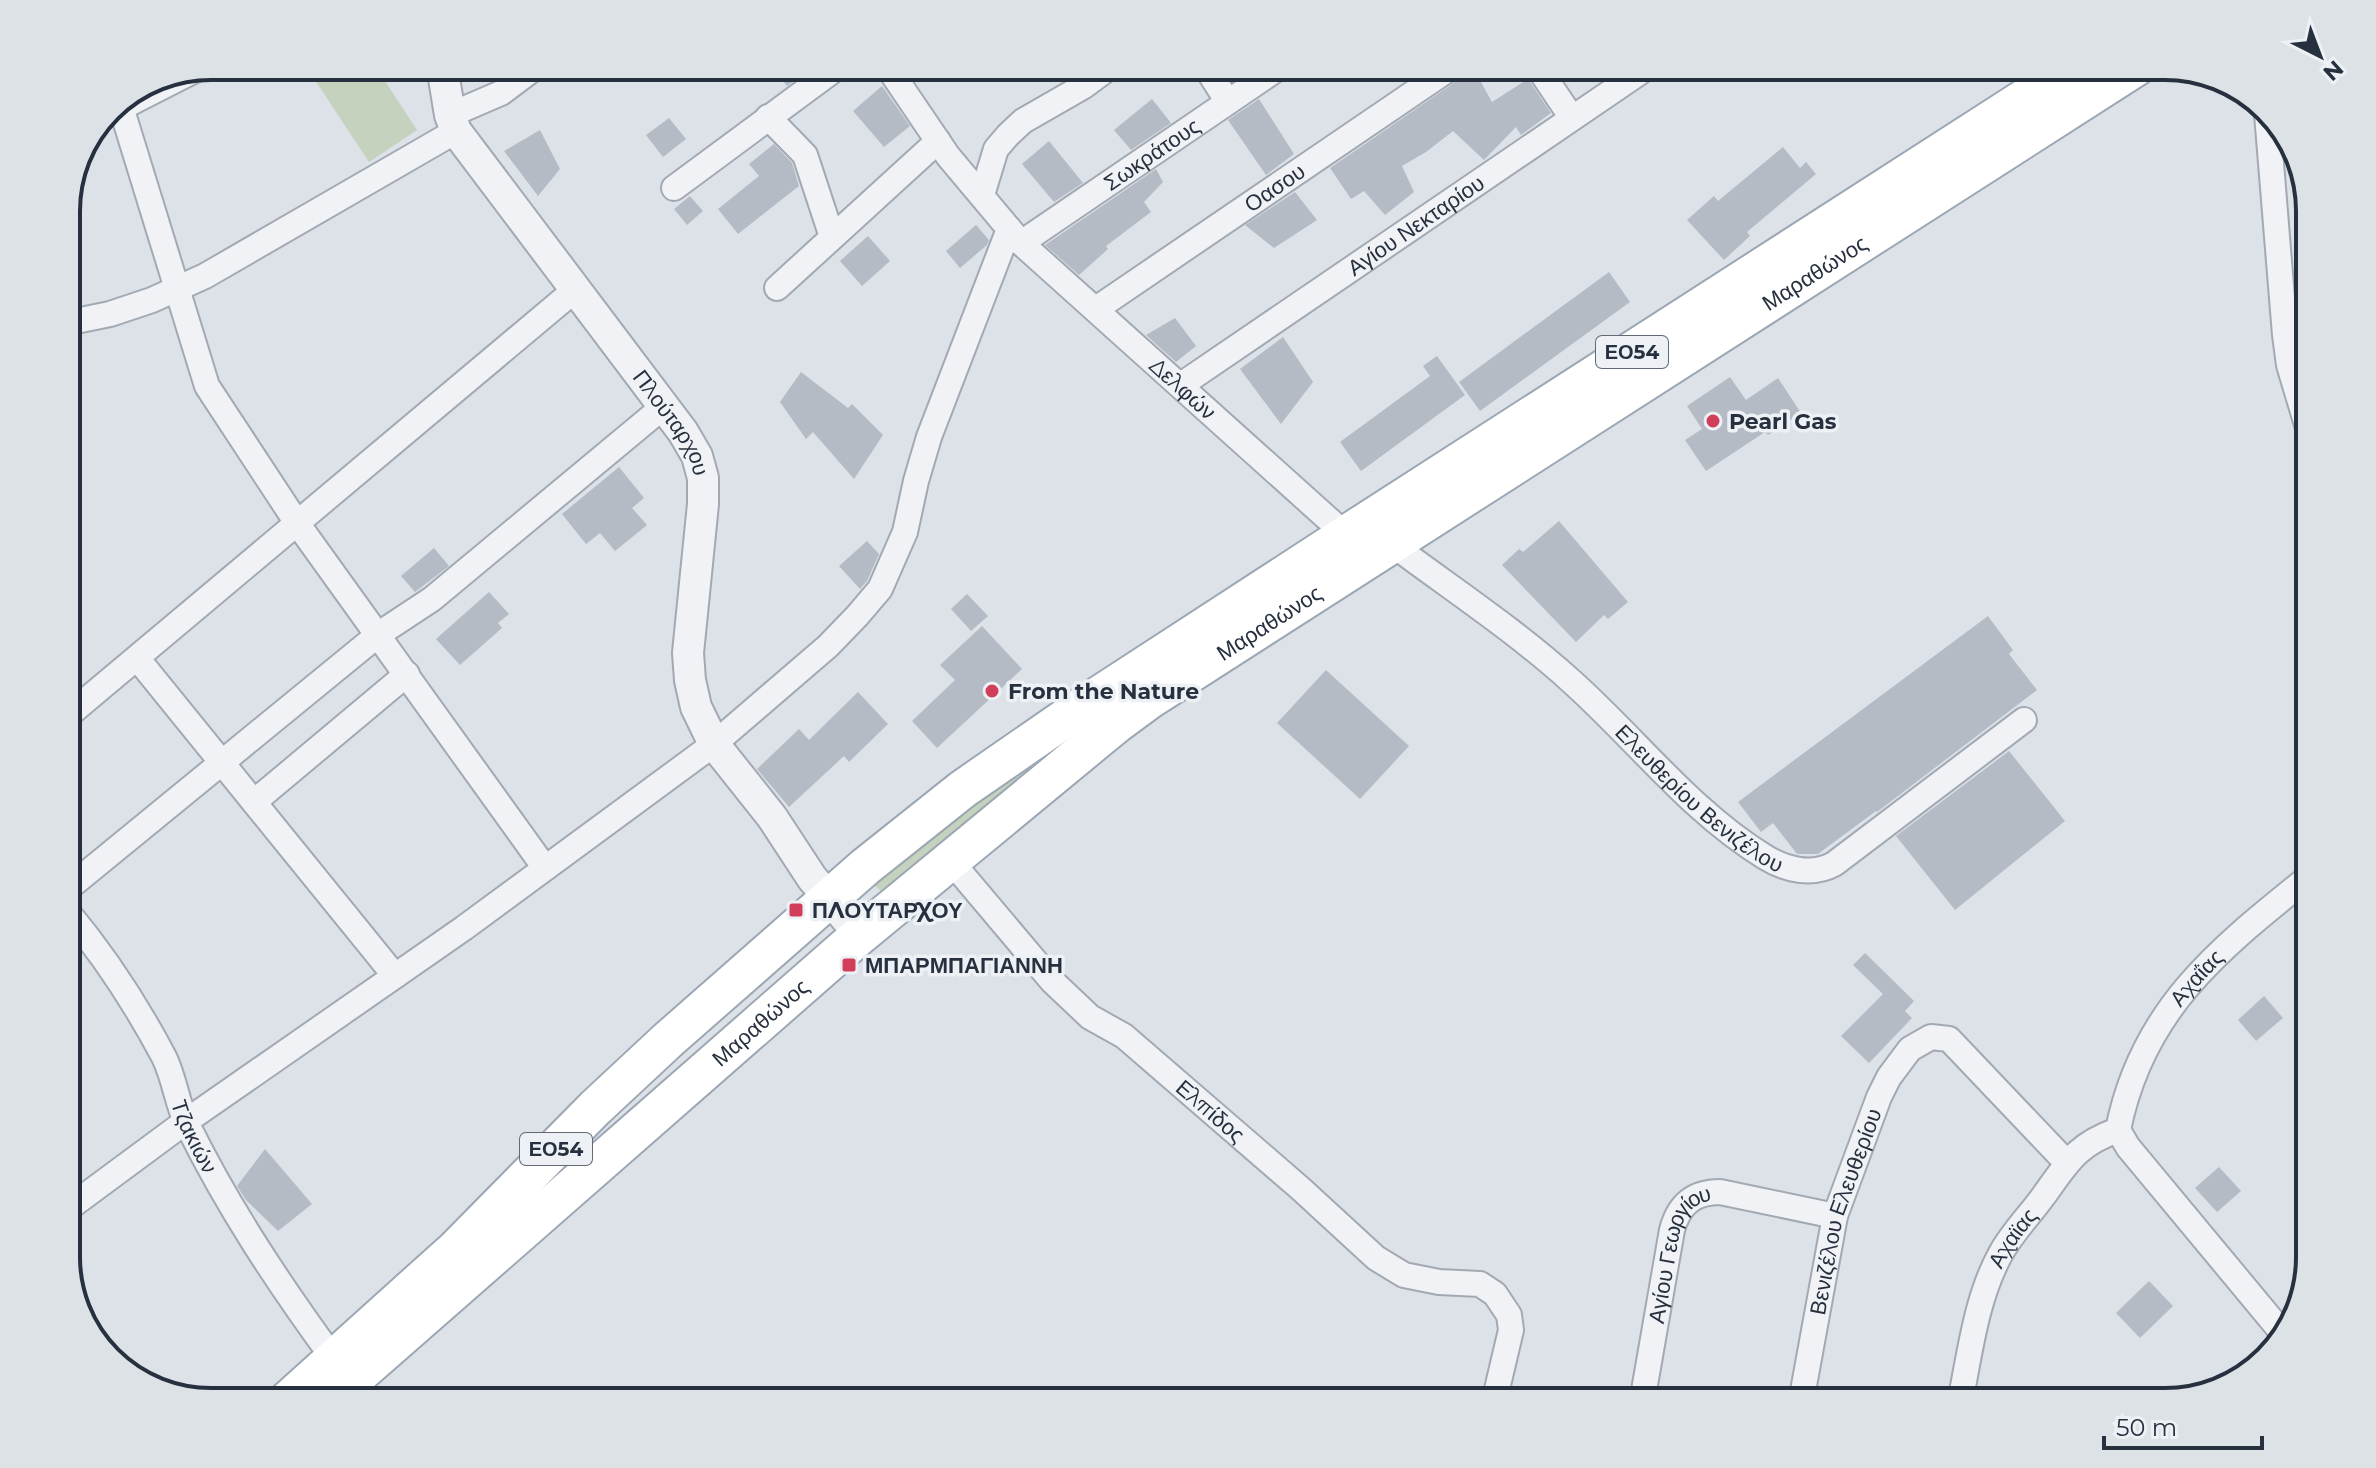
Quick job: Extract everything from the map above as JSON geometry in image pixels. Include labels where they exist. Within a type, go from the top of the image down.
[{"type":"main road","name":"Μαραθώνος","points":[[343,1388],[581,1179],[934,811],[1018,749],[2053,80]]},
{"type":"main road","name":"Μαραθώνος","points":[[301,1388],[456,1249],[614,1090],[844,908],[950,860],[1081,751],[1150,699],[2115,80]]},
{"type":"street","name":"Πλούταρχου","points":[[445,80],[453,123],[691,445],[703,478],[688,666],[696,707],[714,744],[772,817],[803,866],[844,908]]},
{"type":"street","points":[[80,320],[110,314],[205,276],[518,80]]},
{"type":"street","points":[[674,188],[820,80]]},
{"type":"street","name":"Δελφών","points":[[897,80],[938,141],[1015,236],[1346,535]]},
{"type":"street","points":[[982,195],[996,149],[1008,135],[1023,121],[1092,80]]},
{"type":"street","points":[[1214,80],[1228,102]]},
{"type":"street","name":"Σωκράτους","points":[[1015,236],[1260,80]]},
{"type":"street","name":"Οασου","points":[[1096,309],[1432,80]]},
{"type":"street","points":[[1546,80],[1572,118]]},
{"type":"street","name":"Αγίου Νεκταρίου","points":[[1181,385],[1628,80]]},
{"type":"street","points":[[768,117],[805,155],[832,237]]},
{"type":"street","points":[[117,121],[207,386],[297,523],[545,868]]},
{"type":"street","points":[[2269,131],[2285,335],[2296,388]]},
{"type":"street","points":[[777,288],[938,141]]},
{"type":"street","points":[[80,1200],[714,744],[828,646],[880,589],[905,532],[929,437],[1015,236]]},
{"type":"street","points":[[80,705],[576,289]]},
{"type":"street","points":[[80,879],[379,634],[432,599],[663,407]]},
{"type":"street","name":"Ελευθερίου Βενιζέλου","points":[[1392,544],[1571,681],[1724,830],[1768,859],[1785,866],[1809,871],[1822,870],[1834,864],[2024,720]]},
{"type":"street","points":[[137,658],[395,976]]},
{"type":"street","points":[[254,802],[407,674]]},
{"type":"street","name":"Ελπίδος","points":[[950,860],[1052,981],[1090,1017],[1124,1036],[1376,1258],[1404,1275],[1439,1282],[1480,1284],[1495,1294],[1505,1306],[1511,1337],[1498,1388]]},
{"type":"street","name":"Αχαΐας","points":[[2120,1120],[2151,1038],[2164,1015],[2188,984],[2232,939],[2296,887]]},
{"type":"street","name":"Τζακιών","points":[[80,926],[129,998],[165,1060],[185,1122],[237,1219],[333,1358]]},
{"type":"street","name":"Βενιζέλου Ελευθερίου","points":[[1804,1388],[1835,1216],[1889,1077],[1910,1049],[1924,1039],[1943,1037],[1954,1043],[2066,1162]]},
{"type":"street","points":[[2120,1120],[2128,1147],[2276,1326]]},
{"type":"street","name":"Αχαϊας","points":[[1963,1388],[1982,1300],[1994,1268],[2011,1237],[2066,1162],[2120,1120]]},
{"type":"street","name":"Αγίου Γεωργίου","points":[[1644,1388],[1672,1230],[1677,1214],[1690,1199],[1703,1193],[1720,1192],[1835,1216]]},
{"type":"green space","points":[[315,80],[384,80],[417,130],[369,162]]},
{"type":"green space","points":[[1145,682],[883,893],[873,884],[928,833]]},
{"type":"building","points":[[1458,80],[1480,80],[1492,102],[1529,80],[1551,113],[1521,135],[1516,127],[1484,160],[1453,131],[1402,166],[1414,192],[1385,215],[1364,191],[1351,199],[1330,168]]},
{"type":"building","points":[[882,86],[910,126],[884,147],[853,111]]},
{"type":"building","points":[[1152,99],[1171,123],[1131,150],[1114,130]]},
{"type":"building","points":[[1259,99],[1294,154],[1266,175],[1228,120]]},
{"type":"building","points":[[669,118],[686,139],[663,157],[646,135]]},
{"type":"building","points":[[540,130],[560,169],[538,196],[504,151]]},
{"type":"building","points":[[1049,141],[1083,183],[1054,202],[1022,164]]},
{"type":"building","points":[[774,144],[792,163],[799,186],[738,234],[718,209],[759,176],[749,164]]},
{"type":"building","points":[[1783,147],[1800,168],[1806,162],[1816,174],[1747,232],[1750,236],[1724,260],[1687,220],[1714,196],[1718,201]]},
{"type":"building","points":[[1156,169],[1163,182],[1144,202],[1151,212],[1106,246],[1108,249],[1079,275],[1045,245]]},
{"type":"building","points":[[1295,192],[1317,220],[1274,248],[1245,225]]},
{"type":"building","points":[[690,196],[703,211],[687,225],[674,209]]},
{"type":"building","points":[[976,225],[989,240],[960,268],[946,251]]},
{"type":"building","points":[[868,236],[890,261],[862,286],[840,261]]},
{"type":"building","points":[[1609,272],[1630,302],[1480,411],[1459,382]]},
{"type":"building","points":[[1175,318],[1196,346],[1176,362],[1146,335]]},
{"type":"building","points":[[1283,337],[1313,382],[1281,424],[1240,369]]},
{"type":"building","points":[[1437,356],[1465,395],[1361,471],[1340,442],[1430,376],[1423,366]]},
{"type":"building","points":[[801,372],[848,408],[852,404],[883,435],[854,479],[813,432],[806,439],[780,402]]},
{"type":"building","points":[[1730,377],[1746,400],[1778,378],[1801,413],[1768,435],[1765,432],[1706,471],[1685,440],[1702,429],[1687,406]]},
{"type":"building","points":[[619,467],[644,498],[632,508],[647,525],[615,551],[600,533],[586,544],[562,514]]},
{"type":"building","points":[[1559,521],[1628,602],[1608,619],[1604,615],[1576,642],[1502,565],[1519,549],[1523,552]]},
{"type":"building","points":[[867,541],[879,554],[860,589],[839,566]]},
{"type":"building","points":[[434,548],[449,566],[415,592],[401,576]]},
{"type":"building","points":[[489,592],[509,614],[498,623],[502,628],[460,665],[436,639]]},
{"type":"building","points":[[967,594],[988,616],[971,631],[951,609]]},
{"type":"building","points":[[1988,616],[2013,650],[2009,654],[2037,690],[1818,854],[1797,854],[1773,823],[1761,832],[1738,802]]},
{"type":"building","points":[[982,626],[1022,669],[937,748],[912,721],[955,680],[940,665]]},
{"type":"building","points":[[1326,670],[1409,746],[1360,799],[1277,723]]},
{"type":"building","points":[[858,692],[888,724],[849,762],[844,756],[789,807],[757,769],[799,729],[809,740]]},
{"type":"building","points":[[2009,751],[2065,821],[1955,910],[1896,836]]},
{"type":"building","points":[[1865,953],[1914,1001],[1905,1011],[1912,1018],[1869,1063],[1841,1036],[1883,994],[1853,965]]},
{"type":"building","points":[[2264,996],[2283,1018],[2256,1041],[2238,1020]]},
{"type":"building","points":[[265,1149],[312,1204],[278,1231],[246,1200],[237,1186]]},
{"type":"building","points":[[2219,1167],[2241,1191],[2217,1212],[2195,1188]]},
{"type":"building","points":[[2149,1281],[2173,1306],[2140,1338],[2116,1313]]},
{"type":"place","name":"Pearl Gas","points":[[1713,421]]},
{"type":"place","name":"From the Nature","points":[[992,691]]},
{"type":"place","name":"ΠΛΟΥΤΑΡΧΟΥ","points":[[796,910]]},
{"type":"place","name":"ΜΠΑΡΜΠΑΓΙΑΝΝΗ","points":[[849,965]]}]
